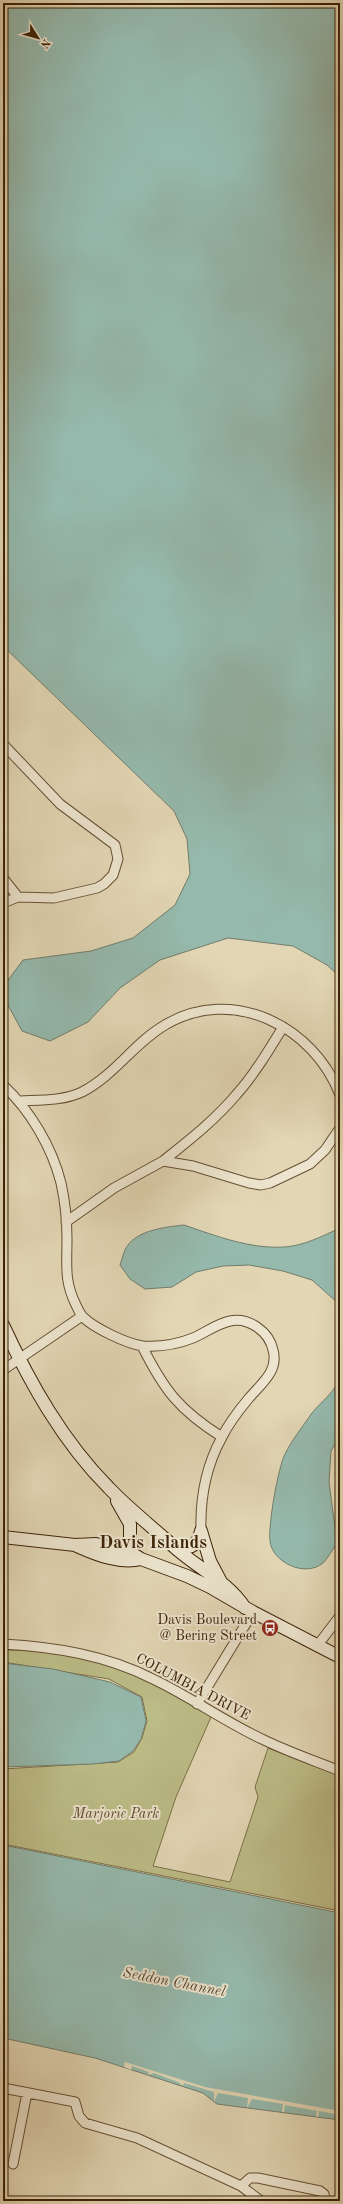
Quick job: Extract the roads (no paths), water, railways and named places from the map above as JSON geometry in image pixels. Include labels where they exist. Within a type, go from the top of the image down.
[{"type":"street","points":[[3,744],[60,804],[110,840],[118,854],[118,864],[113,875],[104,884],[97,888],[54,898],[18,897],[3,903]]},
{"type":"street","points":[[3,878],[18,897]]},
{"type":"street","points":[[20,1101],[59,1099],[81,1092],[113,1071],[156,1031],[174,1020],[198,1012],[216,1009],[251,1013],[283,1026],[299,1037],[319,1056],[334,1080],[340,1095]]},
{"type":"street","points":[[66,1222],[114,1188],[163,1161],[208,1123],[237,1095],[283,1026]]},
{"type":"street","points":[[3,1085],[20,1101],[39,1132],[54,1162],[61,1182],[66,1222],[66,1274],[70,1291],[82,1316],[106,1332],[142,1346],[187,1340],[231,1321],[250,1323],[266,1335],[273,1349],[274,1356],[271,1371],[264,1382],[239,1410],[222,1437],[203,1491],[200,1539],[192,1547],[183,1548],[172,1545]]},
{"type":"street","points":[[163,1161],[193,1166],[260,1185],[270,1183],[310,1164],[325,1150],[340,1128]]},
{"type":"street","points":[[3,1370],[82,1316]]},
{"type":"street","points":[[3,1325],[19,1360],[56,1421],[109,1488],[130,1524],[130,1552]]},
{"type":"street","points":[[142,1346],[157,1375],[175,1400],[193,1419],[222,1437]]},
{"type":"street","points":[[109,1488],[193,1563],[223,1584],[237,1596],[249,1610]]},
{"type":"street","points":[[201,1531],[210,1561],[223,1584]]},
{"type":"street","points":[[3,1537],[75,1545],[96,1544],[130,1552],[141,1559],[210,1586],[249,1610],[340,1657]]},
{"type":"street","points":[[75,1545],[93,1553],[129,1562],[141,1559]]},
{"type":"street","points":[[197,1704],[249,1610]]},
{"type":"street","points":[[317,1646],[340,1616]]},
{"type":"street","name":"COLUMBIA DRIVE","points":[[3,1644],[53,1648],[79,1653],[109,1662],[153,1679],[265,1741],[340,1771]]},
{"type":"street","points":[[3,2088],[75,2102],[78,2116],[85,2123],[137,2138],[241,2186],[261,2201]]},
{"type":"street","points":[[13,2164],[27,2093]]},
{"type":"street","points":[[241,2186],[250,2178],[258,2178],[320,2191],[324,2194],[326,2201]]},
{"type":"water","points":[[3,3],[340,3],[340,977],[327,965],[293,946],[228,938],[160,960],[120,988],[88,1022],[50,1041],[22,1031],[3,996],[3,987],[23,960],[91,951],[133,938],[175,905],[190,874],[187,839],[174,811],[3,646]]},
{"type":"water","points":[[184,1225],[233,1241],[271,1247],[298,1245],[340,1228],[340,1308],[338,1303],[312,1280],[283,1271],[249,1265],[223,1266],[196,1272],[172,1287],[145,1289],[130,1279],[120,1265],[124,1252],[129,1243],[135,1238],[151,1231]]},
{"type":"water","points":[[340,1377],[340,1436],[331,1451],[329,1482],[337,1543],[323,1563],[316,1567],[307,1569],[290,1566],[272,1549],[270,1541],[272,1510],[282,1461],[291,1444],[312,1413],[335,1387]]},
{"type":"water","points":[[3,1663],[53,1669],[110,1682],[141,1697],[146,1721],[141,1739],[133,1751],[119,1761],[93,1764],[3,1767]]},
{"type":"water","name":"Seddon Channel","points":[[3,1845],[340,1913],[340,2120],[217,2104],[203,2093],[95,2058],[3,2038]]},
{"type":"place","name":"Davis Boulevard @ Bering Street","points":[[270,1628]]},
{"type":"district","name":"Davis Islands","points":[[153,1543]]},
{"type":"park label","name":"Marjorie Park","points":[[116,1814]]}]
